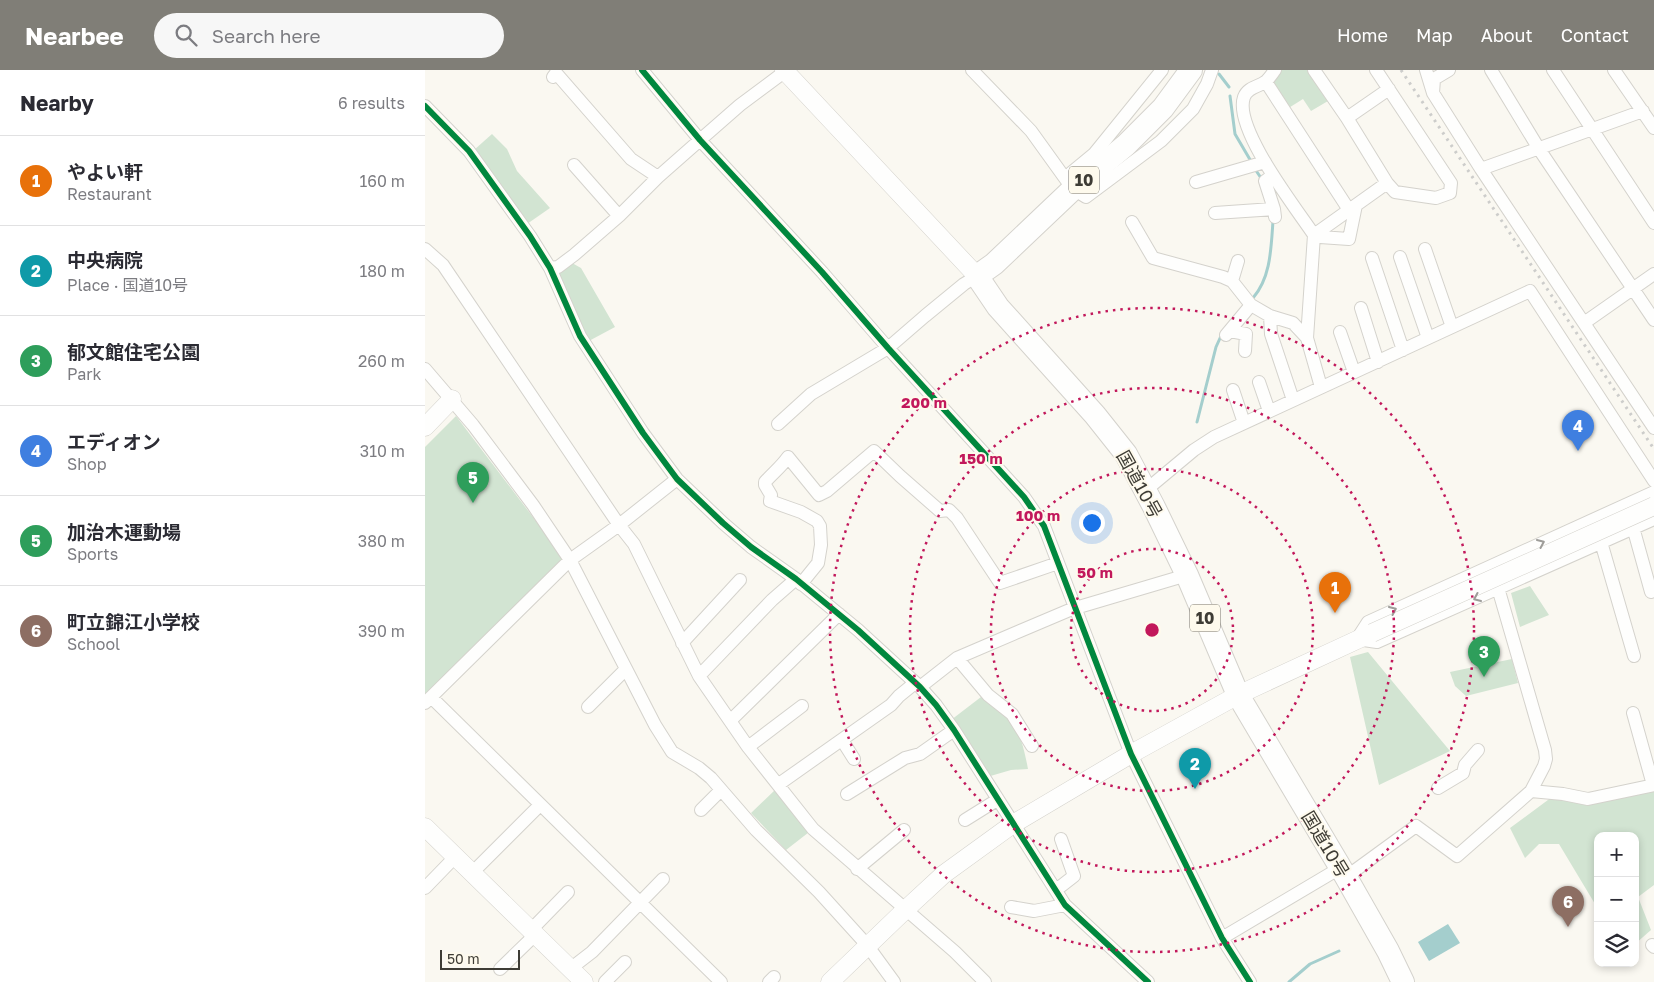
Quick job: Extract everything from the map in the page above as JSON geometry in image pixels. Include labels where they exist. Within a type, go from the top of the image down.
[{"type":"highway","name":"10","points":[[977,276],[994,264],[1073,189],[1126,145],[1163,108],[1188,74]]},
{"type":"highway","name":"国道10号","points":[[977,276],[998,307],[1101,423],[1126,454],[1187,575],[1239,695],[1388,951],[1403,982]]},
{"type":"street","points":[[642,70],[700,140],[822,272],[888,348],[1024,497],[1044,526],[1131,754],[1222,938],[1250,982]]},
{"type":"street","points":[[972,70],[1031,131],[1073,189],[1086,197],[1161,141],[1193,109],[1213,70]]},
{"type":"street","points":[[1073,189],[1071,173],[1094,154],[1162,70]]},
{"type":"street","points":[[1275,70],[1265,82],[1251,88],[1244,98],[1243,113],[1247,127],[1265,162],[1313,235],[1307,338],[1321,387]]},
{"type":"street","points":[[1314,70],[1347,118],[1387,183],[1395,192],[1436,198],[1450,193],[1451,183],[1376,70]]},
{"type":"street","points":[[1426,70],[1433,92],[1481,169],[1654,428]]},
{"type":"street","points":[[1433,92],[1434,80],[1449,70]]},
{"type":"street","points":[[1491,70],[1539,149],[1654,320]]},
{"type":"street","points":[[1553,70],[1654,223]]},
{"type":"street","points":[[1613,70],[1654,128]]},
{"type":"street","points":[[549,268],[558,267],[619,216],[658,177],[740,105],[785,71],[977,276],[931,310],[888,348],[811,394],[778,424]]},
{"type":"street","points":[[553,77],[556,73],[631,159],[658,177]]},
{"type":"street","points":[[1265,82],[1352,207],[1349,239],[1313,235]]},
{"type":"street","points":[[1347,118],[1389,90]]},
{"type":"street","points":[[425,106],[469,151],[506,201],[549,268],[580,336],[643,433],[677,479],[744,541],[839,614],[937,705],[1065,905],[1147,982]]},
{"type":"street","points":[[1481,169],[1643,111]]},
{"type":"street","points":[[1197,182],[1265,162]]},
{"type":"street","points":[[574,166],[619,216]]},
{"type":"street","points":[[1215,213],[1274,213],[1265,181],[1273,175]]},
{"type":"street","points":[[1313,235],[1387,183]]},
{"type":"street","points":[[1131,222],[1153,258],[1232,281],[1251,305],[1270,316],[1293,323],[1307,338]]},
{"type":"street","points":[[425,249],[443,265],[619,525],[634,544],[699,676],[748,747],[813,829],[955,952],[985,982]]},
{"type":"street","points":[[1425,249],[1452,328]]},
{"type":"street","points":[[1400,257],[1428,338]]},
{"type":"street","points":[[1372,258],[1403,350]]},
{"type":"street","points":[[1232,281],[1238,261]]},
{"type":"street","points":[[1583,323],[1654,274]]},
{"type":"street","points":[[1145,490],[1214,437],[1530,291],[1654,481]]},
{"type":"street","points":[[1245,351],[1246,334],[1228,333],[1251,305]]},
{"type":"street","points":[[1361,308],[1378,362]]},
{"type":"street","points":[[1270,316],[1271,334],[1293,400]]},
{"type":"street","points":[[1340,332],[1354,372]]},
{"type":"street","points":[[425,369],[473,425],[533,505],[569,560],[671,752],[699,768],[721,790],[756,830],[819,892],[867,946],[893,982]]},
{"type":"street","points":[[1259,382],[1269,411]]},
{"type":"street","points":[[1233,390],[1244,423]]},
{"type":"street","points":[[425,426],[452,399]]},
{"type":"street","points":[[699,676],[772,600],[799,582],[818,563],[822,533],[819,523],[796,510],[770,501],[771,495],[765,485],[765,482],[780,468],[788,457],[819,495],[827,491],[874,451],[940,511],[949,510],[957,518],[1000,582],[1058,563]]},
{"type":"street","points":[[677,479],[619,525],[569,560],[428,700],[540,805],[721,982]]},
{"type":"street","points":[[1364,636],[1368,622],[1654,492]]},
{"type":"street","points":[[1625,506],[1634,527],[1651,592]]},
{"type":"street","points":[[830,982],[944,874],[1013,824],[1131,754],[1239,695],[1364,636],[1654,506]]},
{"type":"street","points":[[1364,636],[1377,642],[1654,519]]},
{"type":"street","points":[[1601,542],[1634,656]]},
{"type":"street","points":[[1222,938],[1343,873],[1417,826],[1457,856],[1531,791],[1546,759],[1499,588],[1490,566]]},
{"type":"street","points":[[779,784],[891,705],[899,696],[957,658],[1076,609],[1187,575]]},
{"type":"street","points":[[681,642],[740,580]]},
{"type":"street","points":[[730,721],[839,614]]},
{"type":"street","points":[[957,658],[988,694],[1012,714],[1032,746]]},
{"type":"street","points":[[590,700],[626,669]]},
{"type":"street","points":[[748,747],[802,706]]},
{"type":"street","points":[[1531,791],[1588,799],[1653,785],[1633,713]]},
{"type":"street","points":[[847,794],[905,758],[920,754],[954,730]]},
{"type":"street","points":[[842,740],[854,759]]},
{"type":"street","points":[[1438,788],[1463,772],[1465,765],[1478,750]]},
{"type":"street","points":[[701,810],[721,790]]},
{"type":"street","points":[[965,820],[997,800]]},
{"type":"street","points":[[472,873],[540,805]]},
{"type":"street","points":[[425,827],[584,982]]},
{"type":"street","points":[[857,869],[904,830]]},
{"type":"street","points":[[1056,890],[1074,876],[1061,839]]},
{"type":"street","points":[[425,888],[455,857]]},
{"type":"street","points":[[570,969],[592,952],[663,879]]},
{"type":"street","points":[[500,969],[568,892]]},
{"type":"street","points":[[1011,907],[1033,911],[1065,905]]},
{"type":"street","points":[[605,982],[625,962]]},
{"type":"green space","points":[[1280,70],[1307,70],[1328,101],[1311,111],[1303,99],[1287,109],[1271,84]]},
{"type":"green space","points":[[492,134],[507,149],[517,171],[550,208],[527,224],[474,150]]},
{"type":"green space","points":[[572,263],[581,268],[615,327],[587,342],[558,273]]},
{"type":"green space","points":[[456,416],[564,558],[425,697],[425,447]]},
{"type":"green space","points":[[1530,586],[1549,615],[1520,627],[1511,593]]},
{"type":"green space","points":[[1368,652],[1450,751],[1379,785],[1350,657]]},
{"type":"green space","points":[[1512,659],[1518,683],[1466,696],[1455,686],[1450,672]]},
{"type":"green space","points":[[981,697],[1001,710],[1012,722],[1022,745],[1028,769],[1011,770],[987,777],[951,720]]},
{"type":"green space","points":[[1654,789],[1654,885],[1639,896],[1639,832],[1594,832],[1594,902],[1559,844],[1539,844],[1525,858],[1510,828],[1556,794],[1585,804]]},
{"type":"green space","points":[[775,790],[813,829],[786,850],[751,813]]},
{"type":"green space","points":[[1639,900],[1651,930],[1639,940]]},
{"type":"water","points":[[1448,924],[1460,943],[1429,961],[1418,942]]},
{"type":"waterway","points":[[1219,74],[1229,87]]},
{"type":"waterway","points":[[1230,96],[1235,134],[1252,163]]},
{"type":"waterway","points":[[1255,169],[1261,178]]},
{"type":"waterway","points":[[1253,298],[1267,272],[1271,252],[1273,221]]},
{"type":"waterway","points":[[1197,422],[1216,347],[1221,336]]},
{"type":"waterway","points":[[1289,982],[1310,964],[1339,951]]},
{"type":"railway","points":[[1401,70],[1654,449]]},
{"type":"cycle path","points":[[642,70],[700,140],[822,272],[888,348],[1024,497],[1044,526],[1131,754],[1222,938],[1250,982]]},
{"type":"cycle path","points":[[425,106],[469,151],[530,236],[550,268],[580,336],[643,433],[677,479],[751,547],[796,579],[858,630],[920,687],[954,730],[1065,905],[1148,982]]},
{"type":"place","name":"エディオン","points":[[1578,451]]},
{"type":"place","name":"加治木運動場","points":[[473,503]]},
{"type":"place","name":"やよい軒","points":[[1335,613]]},
{"type":"place","name":"郁文館住宅公園","points":[[1484,677]]},
{"type":"place","name":"中央病院","points":[[1195,789]]},
{"type":"place","name":"町立錦江小学校","points":[[1568,927]]}]
